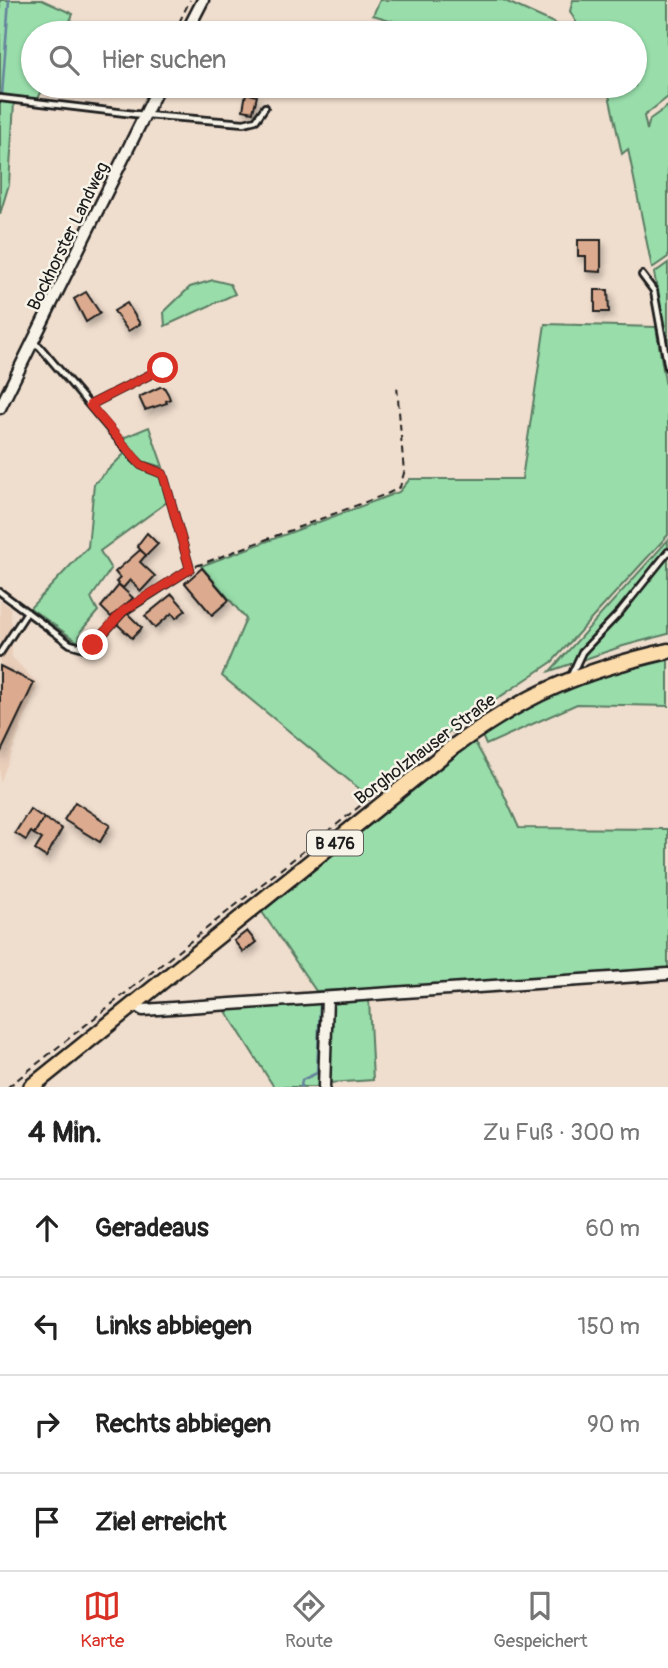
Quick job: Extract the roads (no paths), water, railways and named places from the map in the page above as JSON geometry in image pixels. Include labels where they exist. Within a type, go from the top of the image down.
[{"type":"main road","name":"Borgholzhauser Straße","points":[[31,1087],[453,747],[489,721],[570,678],[668,651]]},
{"type":"street","points":[[192,21],[202,0]]},
{"type":"street","name":"Bockhorster Landweg","points":[[0,408],[153,98]]},
{"type":"street","points":[[134,1004],[143,1010],[668,974]]},
{"type":"street","points":[[324,1087],[327,998]]},
{"type":"lane","points":[[0,98],[145,115],[244,123],[256,120],[265,107]]},
{"type":"lane","points":[[642,275],[654,291],[668,368]]},
{"type":"lane","points":[[0,592],[70,644],[84,648],[93,645],[123,611],[190,569],[163,474],[141,465],[40,347],[33,343]]},
{"type":"lane","points":[[90,405],[163,368]]},
{"type":"lane","points":[[570,678],[582,652],[620,612],[668,552]]},
{"type":"lane","points":[[0,653],[27,612]]},
{"type":"waterway","points":[[2,95],[9,0]]},
{"type":"waterway","points":[[301,1087],[302,1080],[317,1073],[320,1006]]}]
